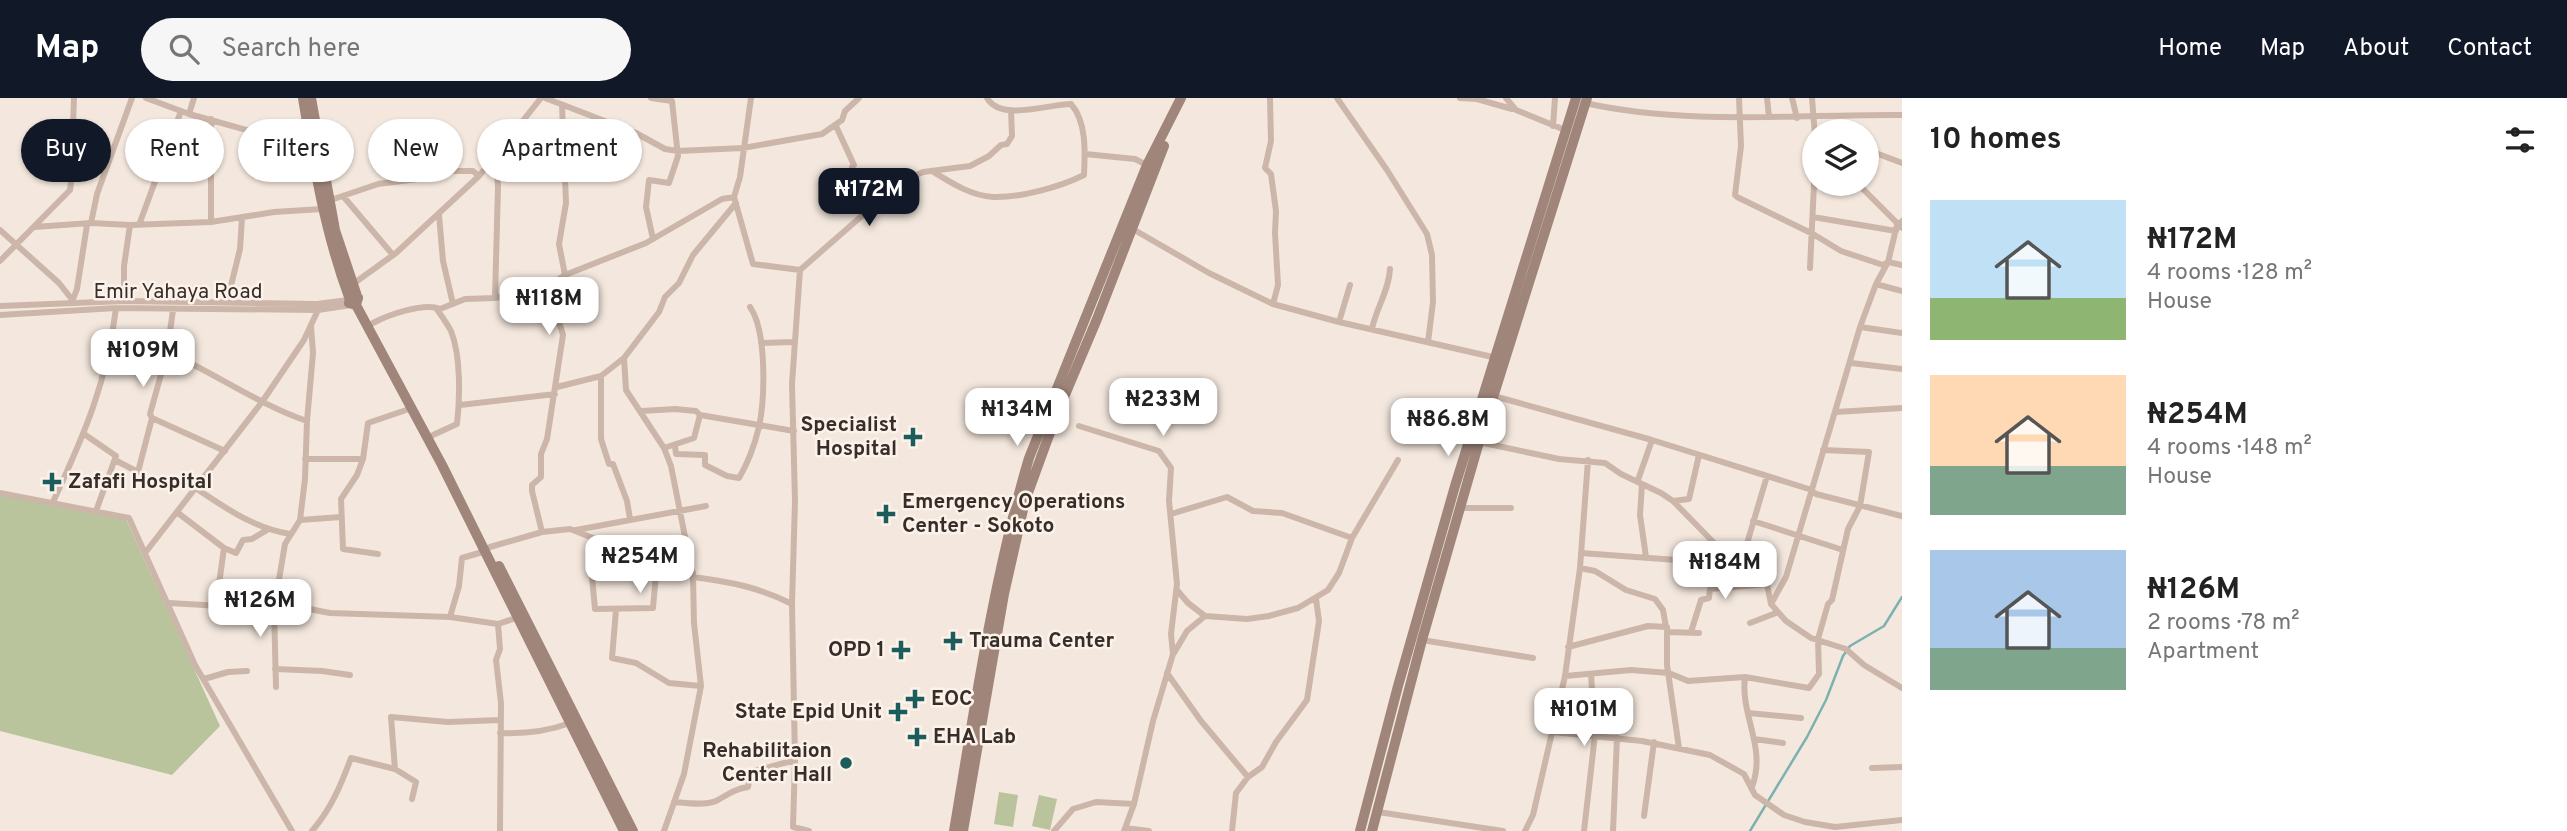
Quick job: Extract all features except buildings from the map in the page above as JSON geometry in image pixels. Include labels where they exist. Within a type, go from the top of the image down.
[{"type":"main road","points":[[303,98],[306,119]]},
{"type":"main road","points":[[311,98],[332,248],[354,300],[488,549],[516,618],[625,831]]},
{"type":"main road","points":[[963,831],[1004,594],[1025,501],[1147,165],[1181,98]]},
{"type":"main road","points":[[954,831],[996,596],[1029,458],[1127,226],[1188,98]]},
{"type":"main road","points":[[1372,831],[1422,640],[1494,396],[1500,358],[1565,131],[1583,100]]},
{"type":"main road","points":[[1360,831],[1411,637],[1583,100]]},
{"type":"main road","points":[[319,182],[353,284],[354,300],[373,323],[433,435],[625,831]]},
{"type":"street","points":[[0,261],[59,203],[72,185],[74,98]]},
{"type":"street","points":[[73,301],[97,194],[132,98]]},
{"type":"street","points":[[146,98],[212,119]]},
{"type":"street","points":[[190,114],[194,98]]},
{"type":"street","points":[[526,119],[543,98],[636,134],[666,149],[678,151],[743,148],[822,134],[836,126],[845,111],[859,98]]},
{"type":"street","points":[[651,98],[672,101],[678,151],[669,183],[649,180],[646,207],[653,239]]},
{"type":"street","points":[[460,405],[556,391],[601,376],[624,358],[659,312],[665,297],[679,283],[693,255],[735,200],[751,98]]},
{"type":"street","points":[[932,171],[957,186],[993,197],[1048,190],[1084,175],[1085,154],[1080,120],[1073,101],[1011,110],[990,105],[986,98]]},
{"type":"street","points":[[1270,98],[1271,141],[1265,168],[1271,174],[1276,211],[1278,285],[1273,304]]},
{"type":"street","points":[[1337,98],[1427,234],[1432,255],[1433,302],[1428,342]]},
{"type":"street","points":[[1460,98],[1477,99],[1516,110],[1565,131]]},
{"type":"street","points":[[1506,98],[1516,110]]},
{"type":"street","points":[[1553,126],[1555,98]]},
{"type":"street","points":[[1739,98],[1741,146],[1735,195],[1740,200],[1841,250],[1882,265],[1888,262],[1902,265]]},
{"type":"street","points":[[1767,98],[1769,117]]},
{"type":"street","points":[[1792,98],[1797,118]]},
{"type":"street","points":[[1812,98],[1813,119]]},
{"type":"street","points":[[1583,100],[1630,112],[1797,118],[1902,115]]},
{"type":"street","points":[[562,105],[566,203],[559,244],[565,275]]},
{"type":"street","points":[[809,831],[793,829],[795,760],[792,398],[793,342],[800,270],[864,214],[918,173],[970,166],[1001,145],[1007,144],[1012,136],[1011,110]]},
{"type":"street","points":[[139,225],[181,111]]},
{"type":"street","points":[[836,126],[854,165],[852,167],[864,214]]},
{"type":"street","points":[[1085,154],[1135,159],[1147,165]]},
{"type":"street","points":[[1879,154],[1902,163]]},
{"type":"street","points":[[34,227],[211,222],[325,205],[379,184],[418,179],[446,171],[473,171],[477,174]]},
{"type":"street","points":[[353,284],[393,255],[477,178]]},
{"type":"street","points":[[211,182],[211,222]]},
{"type":"street","points":[[495,298],[498,182]]},
{"type":"street","points":[[343,196],[393,255]]},
{"type":"street","points":[[1810,268],[1814,196]]},
{"type":"street","points":[[1870,196],[1899,226]]},
{"type":"street","points":[[373,323],[393,314],[435,306],[440,309],[470,298],[495,298],[548,286],[565,275],[653,239],[722,199],[735,200]]},
{"type":"street","points":[[735,200],[753,264],[800,270]]},
{"type":"street","points":[[439,215],[443,261],[453,304]]},
{"type":"street","points":[[1813,217],[1899,226]]},
{"type":"street","points":[[227,302],[240,249],[242,218]]},
{"type":"street","points":[[124,301],[124,266],[130,225]]},
{"type":"street","points":[[1127,226],[1209,273],[1273,304],[1339,322],[1500,358]]},
{"type":"street","points":[[1771,604],[1786,578],[1860,327],[1888,262],[1899,226]]},
{"type":"street","points":[[0,230],[59,283],[73,301]]},
{"type":"street","points":[[1372,329],[1389,282],[1390,269]]},
{"type":"street","points":[[1877,284],[1902,291]]},
{"type":"street","points":[[1339,322],[1350,285]]},
{"type":"street","points":[[542,532],[532,485],[541,477],[541,454],[545,450],[556,391],[562,328],[548,286]]},
{"type":"street","name":"Emir Yahaya Road","points":[[0,306],[73,301],[317,304],[354,300]]},
{"type":"street","name":"Emir Yahaya Road","points":[[0,315],[116,309],[318,310],[354,300]]},
{"type":"street","points":[[433,435],[457,424],[460,405],[452,335],[435,306]]},
{"type":"street","points":[[675,446],[676,454],[705,455],[705,466],[739,478],[746,468],[759,426],[762,399],[760,326],[750,307]]},
{"type":"street","points":[[52,502],[84,434],[100,392],[116,309]]},
{"type":"street","points":[[115,460],[138,472],[167,353],[173,310]]},
{"type":"street","points":[[145,553],[262,402],[311,326],[318,310]]},
{"type":"street","points":[[276,687],[274,609],[285,544],[300,520],[313,353],[311,326]]},
{"type":"street","points":[[1860,327],[1902,333]]},
{"type":"street","points":[[113,334],[167,353],[262,402],[307,421]]},
{"type":"street","points":[[761,343],[793,342]]},
{"type":"street","points":[[624,358],[626,390],[664,448],[671,467],[693,575],[694,623],[701,686],[684,774],[664,831]]},
{"type":"street","points":[[1851,363],[1902,369]]},
{"type":"street","points":[[601,376],[603,449],[609,464],[612,464],[630,519]]},
{"type":"street","points":[[1494,396],[1652,440],[1816,494],[1902,516]]},
{"type":"street","points":[[378,554],[343,549],[341,499],[357,475],[363,459],[368,423],[412,408]]},
{"type":"street","points":[[1836,412],[1902,408]]},
{"type":"street","points":[[642,411],[696,411],[700,415],[794,431]]},
{"type":"street","points":[[664,448],[694,438],[700,415]]},
{"type":"street","points":[[152,418],[225,451]]},
{"type":"street","points":[[1079,426],[1159,451],[1171,468],[1171,514],[1177,590],[1171,634],[1173,654]]},
{"type":"street","points":[[84,434],[116,456],[96,511]]},
{"type":"street","points":[[1646,557],[1640,515],[1640,482],[1652,440]]},
{"type":"street","points":[[1479,442],[1559,459],[1605,463],[1640,482],[1673,501],[1722,551],[1743,557],[1761,574],[1776,613],[1805,635],[1848,650],[1864,665],[1900,683]]},
{"type":"street","points":[[1565,676],[1631,670],[1669,673],[1688,681],[1745,677],[1809,688],[1819,674],[1818,639],[1828,604],[1832,600],[1848,529],[1860,506],[1870,452],[1823,450]]},
{"type":"street","points":[[1673,501],[1689,499],[1699,455]]},
{"type":"street","points":[[305,459],[363,459]]},
{"type":"street","points":[[1177,590],[1205,616],[1247,619],[1298,608],[1316,599],[1328,590],[1339,573],[1352,538],[1398,460]]},
{"type":"street","points":[[1525,831],[1533,815],[1565,676],[1580,568],[1588,460]]},
{"type":"street","points":[[1743,557],[1767,476]]},
{"type":"street","points":[[197,489],[233,513],[267,530],[290,534]]},
{"type":"street","points":[[0,494],[129,518],[195,665],[292,831]]},
{"type":"street","points":[[1171,514],[1227,497],[1253,511],[1282,513],[1352,538]]},
{"type":"street","points":[[450,617],[459,586],[462,558],[542,532],[575,530],[706,506]]},
{"type":"street","points":[[1465,508],[1511,508]]},
{"type":"street","points":[[178,513],[224,548],[236,553],[243,540],[252,539],[267,530]]},
{"type":"street","points":[[300,520],[341,517]]},
{"type":"street","points":[[1753,521],[1843,550]]},
{"type":"street","points":[[575,530],[594,540],[657,563],[653,608],[595,609],[592,577],[594,540]]},
{"type":"street","points":[[216,606],[224,548]]},
{"type":"street","points":[[1581,553],[1690,561],[1716,556],[1722,551]]},
{"type":"street","points":[[1580,568],[1595,571],[1626,590],[1655,599],[1664,610],[1679,748]]},
{"type":"street","points":[[658,574],[693,575],[740,583],[792,604]]},
{"type":"street","points":[[1691,632],[1696,611],[1701,600],[1709,598],[1710,589],[1767,584]]},
{"type":"street","points":[[1232,831],[1236,793],[1248,777],[1262,767],[1276,742],[1307,700],[1319,621],[1316,599]]},
{"type":"street","points":[[169,603],[274,609],[294,606],[330,613],[450,617],[498,624],[516,618]]},
{"type":"street","points":[[616,610],[612,658],[636,663],[669,683],[701,686]]},
{"type":"street","points":[[1750,623],[1776,613]]},
{"type":"street","points":[[1149,831],[1124,830],[1134,804],[1153,721],[1173,654],[1186,631],[1205,616]]},
{"type":"street","points":[[498,624],[500,649],[496,660],[501,703],[500,831]]},
{"type":"street","points":[[1568,647],[1648,626],[1699,633]]},
{"type":"street","points":[[1422,640],[1533,658]]},
{"type":"street","points":[[275,669],[350,675]]},
{"type":"street","points":[[204,679],[228,672],[247,671]]},
{"type":"street","points":[[1167,673],[1200,721],[1248,777]]},
{"type":"street","points":[[1584,831],[1595,735],[1591,674]]},
{"type":"street","points":[[1745,677],[1745,695],[1757,764],[1752,787]]},
{"type":"street","points":[[1748,713],[1801,718]]},
{"type":"street","points":[[395,769],[391,717],[448,722],[500,720]]},
{"type":"street","points":[[500,733],[548,731],[570,723]]},
{"type":"street","points":[[1553,732],[1654,742],[1700,751],[1724,761],[1744,774],[1755,795],[1793,819],[1849,829],[1902,820]]},
{"type":"street","points":[[1613,831],[1617,738]]},
{"type":"street","points":[[1754,739],[1783,743]]},
{"type":"street","points":[[1644,816],[1654,742]]},
{"type":"street","points":[[312,831],[325,816],[340,789],[351,758],[395,769],[416,782],[412,799]]},
{"type":"street","points":[[674,802],[711,802],[734,789],[748,787],[751,772],[795,760]]},
{"type":"street","points":[[1872,768],[1902,767]]},
{"type":"street","points":[[1054,831],[1073,809],[1096,802],[1134,804]]},
{"type":"street","points":[[1378,812],[1462,829],[1503,831]]},
{"type":"street","points":[[1804,831],[1805,822]]},
{"type":"green space","points":[[0,495],[126,519],[220,726],[172,775],[0,731]]},
{"type":"green space","points":[[999,792],[1018,795],[1013,827],[994,824]]},
{"type":"green space","points":[[1039,795],[1057,799],[1050,830],[1032,826]]},
{"type":"waterway","points":[[1750,831],[1807,737],[1826,700],[1843,656],[1850,646],[1884,626],[1902,597]]},
{"type":"place","name":"Specialist Hospital","points":[[913,437]]},
{"type":"place","name":"Zafafi Hospital","points":[[52,482]]},
{"type":"place","name":"Emergency Operations Center - Sokoto","points":[[886,514]]},
{"type":"place","name":"Trauma Center","points":[[953,641]]},
{"type":"place","name":"OPD 1","points":[[901,650]]},
{"type":"place","name":"EOC","points":[[915,699]]},
{"type":"place","name":"State Epid Unit","points":[[898,712]]},
{"type":"place","name":"EHA Lab","points":[[917,737]]},
{"type":"place","name":"Rehabilitaion Center Hall","points":[[846,763]]}]
